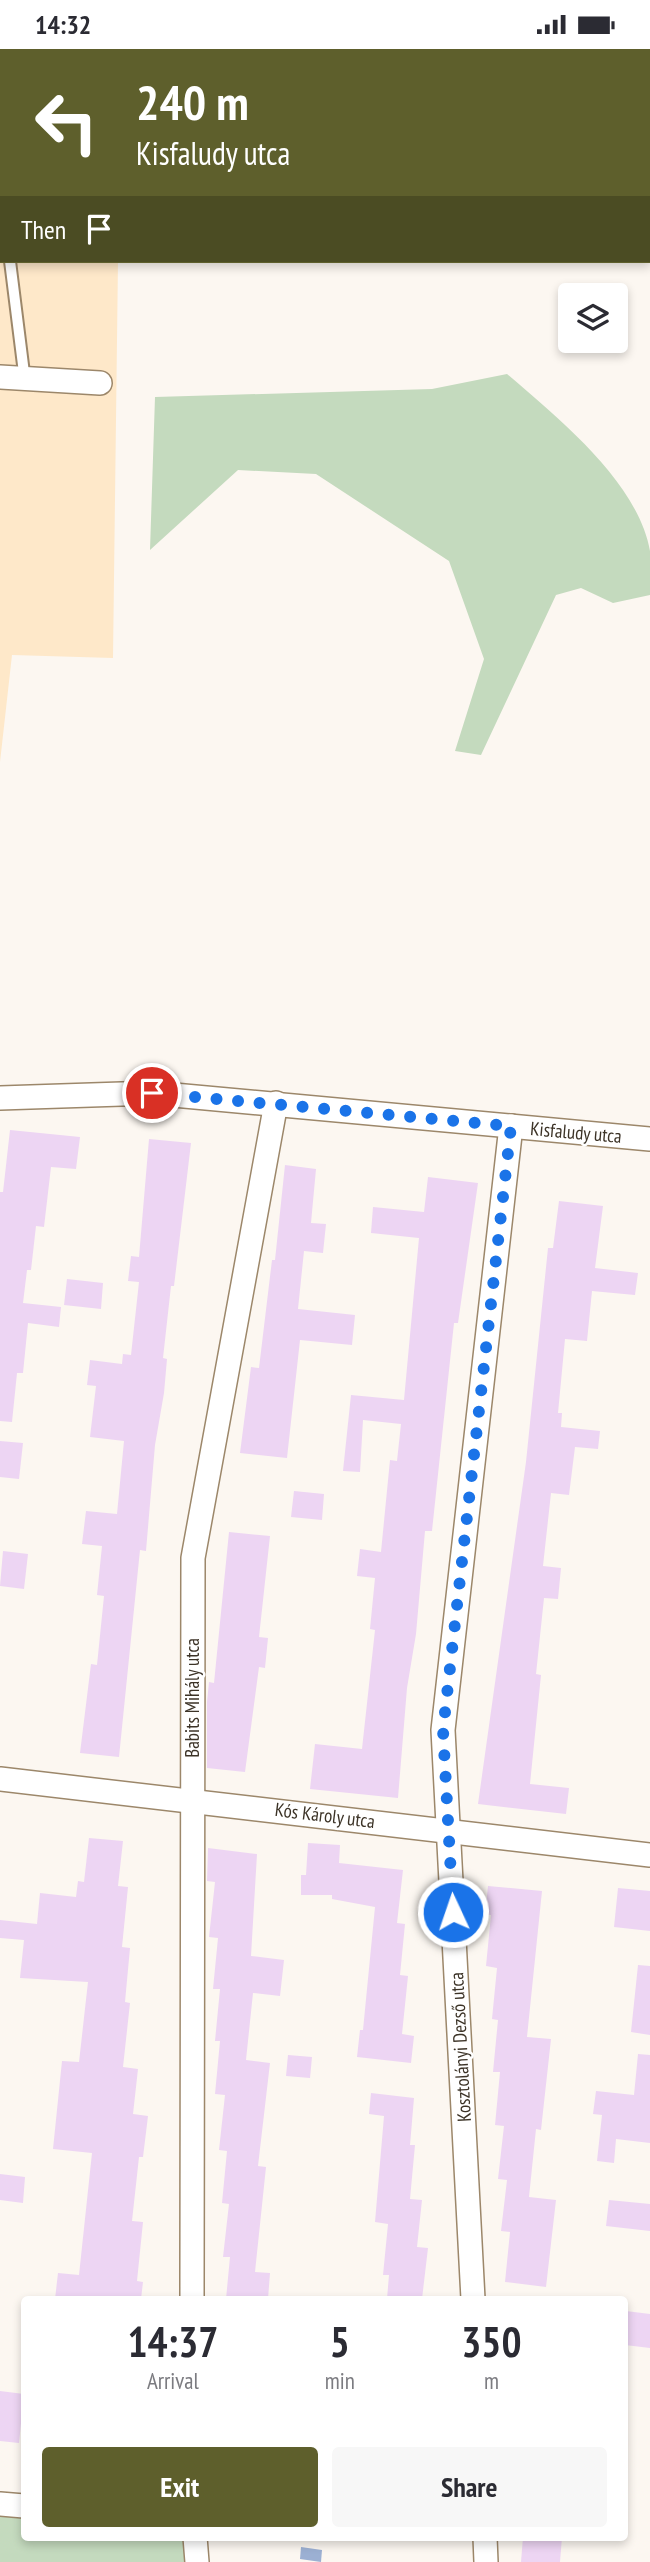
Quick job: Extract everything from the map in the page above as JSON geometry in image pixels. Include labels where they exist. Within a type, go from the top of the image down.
[{"type":"street","points":[[0,377],[25,381],[100,383]]},
{"type":"street","name":"Kisfaludy utca","points":[[0,1098],[152,1093],[650,1139]]},
{"type":"street","name":"Babits Mihály utca","points":[[192,2296],[193,1558],[276,1103]]},
{"type":"street","name":"Kosztolányi Dezső utca","points":[[473,2296],[443,1730],[511,1126]]},
{"type":"street","name":"Kós Károly utca","points":[[0,1779],[449,1829],[650,1855]]},
{"type":"street","points":[[0,2504],[21,2505]]},
{"type":"street","points":[[195,2541],[197,2562]]},
{"type":"street","points":[[485,2541],[486,2562]]},
{"type":"lane","points":[[10,263],[25,381]]},
{"type":"shaded area","points":[[0,263],[118,263],[113,658],[12,655],[0,762]]},
{"type":"green space","points":[[507,374],[593,453],[630,500],[650,551],[650,595],[613,603],[581,588],[556,595],[481,755],[455,751],[484,659],[449,561],[316,474],[238,470],[150,550],[155,397],[432,389]]},
{"type":"green space","points":[[0,2513],[21,2515],[21,2541],[183,2541],[185,2562],[0,2562]]},
{"type":"water","points":[[301,2547],[322,2550],[321,2562],[300,2559]]},
{"type":"building","points":[[10,1130],[80,1137],[76,1169],[51,1167],[44,1227],[36,1226],[31,1270],[27,1270],[23,1303],[61,1307],[59,1327],[28,1323],[23,1373],[17,1373],[12,1422],[0,1421],[0,1192],[3,1192]]},
{"type":"building","points":[[149,1139],[191,1143],[163,1358],[167,1359],[155,1445],[146,1551],[140,1550],[119,1757],[80,1753],[91,1664],[97,1665],[104,1596],[97,1595],[102,1546],[82,1544],[86,1511],[117,1514],[124,1441],[90,1437],[96,1386],[87,1385],[90,1360],[122,1364],[123,1354],[131,1355],[139,1282],[128,1281],[131,1256],[139,1257]]},
{"type":"building","points":[[285,1165],[316,1169],[311,1223],[326,1224],[323,1253],[304,1251],[298,1309],[355,1315],[352,1345],[300,1340],[287,1458],[240,1453],[251,1367],[259,1368],[272,1260],[275,1260]]},
{"type":"building","points":[[428,1177],[478,1183],[458,1323],[454,1323],[432,1531],[425,1531],[416,1634],[407,1688],[398,1798],[310,1789],[315,1744],[362,1749],[375,1630],[370,1629],[375,1578],[357,1576],[360,1549],[381,1552],[390,1460],[397,1461],[401,1424],[363,1420],[360,1472],[343,1471],[351,1395],[404,1400],[419,1238],[371,1233],[373,1207],[424,1212]]},
{"type":"building","points":[[559,1201],[603,1206],[595,1268],[638,1273],[635,1295],[592,1291],[587,1341],[565,1339],[558,1413],[562,1413],[561,1427],[600,1431],[598,1449],[575,1447],[569,1495],[551,1493],[543,1566],[561,1568],[558,1599],[544,1598],[536,1674],[541,1675],[530,1784],[569,1788],[566,1814],[478,1804],[526,1462],[548,1248],[553,1248]]},
{"type":"building","points":[[67,1279],[103,1283],[101,1309],[64,1305]]},
{"type":"building","points":[[0,1441],[23,1443],[19,1479],[0,1477]]},
{"type":"building","points":[[294,1491],[324,1494],[322,1520],[291,1517]]},
{"type":"building","points":[[229,1532],[270,1536],[259,1637],[268,1638],[265,1668],[259,1667],[245,1772],[207,1768],[207,1702],[209,1682],[214,1683]]},
{"type":"building","points":[[3,1551],[28,1554],[24,1589],[0,1586]]},
{"type":"building","points":[[89,1838],[123,1841],[118,1886],[128,1887],[122,1947],[130,1948],[125,2002],[130,2003],[123,2067],[138,2069],[133,2114],[148,2116],[143,2157],[139,2157],[132,2221],[143,2222],[137,2281],[143,2282],[141,2296],[55,2296],[58,2273],[79,2275],[92,2153],[53,2149],[62,2061],[79,2062],[88,1982],[20,1978],[24,1940],[0,1938],[0,1920],[37,1924],[40,1893],[76,1897],[78,1881],[84,1882]]},
{"type":"building","points":[[308,1843],[340,1845],[339,1863],[403,1870],[397,1923],[405,1924],[400,1975],[408,1976],[402,2034],[414,2036],[411,2063],[357,2057],[360,2030],[363,2030],[375,1907],[332,1899],[332,1895],[301,1895],[301,1875],[306,1875]]},
{"type":"building","points":[[208,1848],[257,1854],[251,1956],[284,1960],[280,1996],[253,1993],[246,2060],[270,2063],[258,2166],[266,2167],[255,2272],[270,2273],[268,2296],[226,2296],[230,2257],[223,2257],[229,2204],[222,2203],[227,2151],[219,2150],[225,2095],[215,2094],[220,2041],[215,2041],[220,1989],[213,1989],[218,1938],[209,1937],[215,1882],[207,1881]]},
{"type":"building","points":[[488,1886],[542,1891],[527,2037],[551,2039],[541,2130],[536,2129],[529,2197],[556,2200],[546,2287],[505,2282],[510,2232],[501,2231],[507,2180],[498,2179],[504,2126],[495,2125],[500,2072],[493,2072],[498,2020],[492,2019],[497,1968],[486,1966],[491,1915],[485,1915]]},
{"type":"building","points":[[618,1888],[650,1891],[650,1931],[614,1927]]},
{"type":"building","points":[[638,1965],[650,1966],[650,2035],[631,2032]]},
{"type":"building","points":[[638,2054],[650,2055],[650,2143],[616,2139],[614,2163],[597,2161],[602,2115],[593,2114],[596,2091],[634,2095]]},
{"type":"building","points":[[288,2055],[312,2057],[310,2078],[286,2076]]},
{"type":"building","points":[[371,2093],[414,2098],[410,2145],[415,2145],[410,2199],[422,2200],[417,2247],[428,2248],[422,2296],[387,2296],[389,2275],[383,2275],[388,2224],[375,2222],[384,2116],[369,2114]]},
{"type":"building","points":[[0,2174],[25,2177],[23,2203],[0,2200]]},
{"type":"building","points":[[609,2200],[650,2204],[650,2231],[606,2226]]},
{"type":"building","points":[[628,2311],[650,2314],[650,2348],[628,2345]]},
{"type":"building","points":[[0,2391],[21,2394],[19,2443],[0,2441]]},
{"type":"building","points":[[523,2541],[562,2541],[560,2562],[521,2562]]},
{"type":"route","points":[[152,1093],[511,1126],[443,1730],[453,1912]]}]
